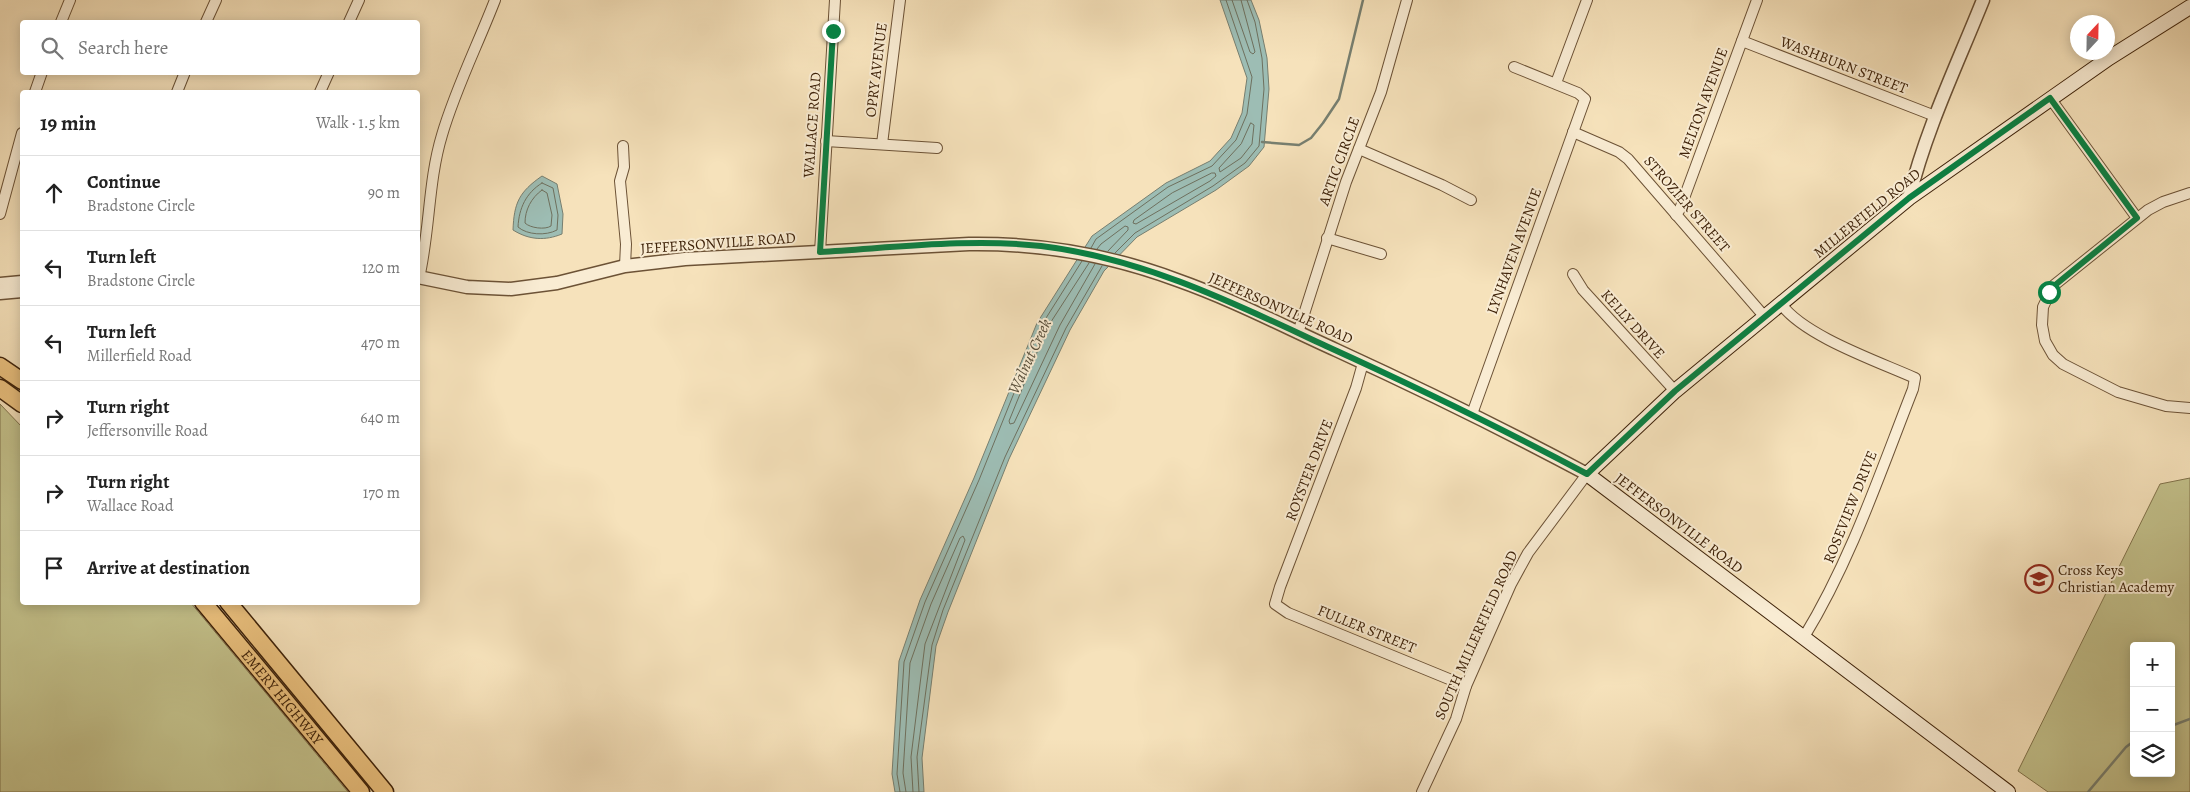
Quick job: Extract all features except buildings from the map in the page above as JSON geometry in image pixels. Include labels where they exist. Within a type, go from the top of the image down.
[{"type":"highway","points":[[0,366],[20,380]]},
{"type":"highway","points":[[0,388],[20,403]]},
{"type":"highway","name":"EMERY HIGHWAY","points":[[205,605],[361,792]]},
{"type":"highway","name":"EMERY HIGHWAY","points":[[229,605],[385,792]]},
{"type":"main road","name":"MILLERFIELD ROAD","points":[[1587,474],[1675,391],[1909,198],[2050,98],[2161,24],[2190,7]]},
{"type":"main road","name":"JEFFERSONVILLE ROAD","points":[[1587,474],[2008,792]]},
{"type":"street","points":[[62,20],[70,0]]},
{"type":"street","points":[[207,20],[216,0]]},
{"type":"street","points":[[350,20],[359,0]]},
{"type":"street","points":[[420,270],[424,255],[436,160],[442,136],[495,0]]},
{"type":"street","name":"WALLACE ROAD","points":[[820,252],[835,0]]},
{"type":"street","name":"OPRY AVENUE","points":[[882,144],[900,0]]},
{"type":"street","name":"ARTIC CIRCLE","points":[[1298,333],[1328,238],[1381,92],[1407,0]]},
{"type":"street","points":[[1514,66],[1556,83],[1587,0]]},
{"type":"street","name":"MELTON AVENUE","points":[[1676,215],[1680,209],[1757,0]]},
{"type":"street","points":[[1909,198],[1915,174],[1935,116],[1983,0]]},
{"type":"street","name":"WASHBURN STREET","points":[[1742,41],[1935,116]]},
{"type":"street","points":[[36,90],[41,75]]},
{"type":"street","points":[[178,90],[185,75]]},
{"type":"street","points":[[321,90],[328,75]]},
{"type":"street","name":"LYNHAVEN AVENUE","points":[[1472,414],[1585,99],[1578,93],[1556,83]]},
{"type":"street","points":[[2050,98],[2137,218]]},
{"type":"street","name":"STROZIER STREET","points":[[1573,132],[1619,152],[1637,168],[1764,316]]},
{"type":"street","points":[[0,214],[20,140]]},
{"type":"street","points":[[826,141],[938,148]]},
{"type":"street","points":[[623,146],[624,167],[620,181],[626,244],[625,266]]},
{"type":"street","points":[[1359,149],[1471,200]]},
{"type":"street","points":[[2190,193],[2163,202],[2137,218],[2054,286],[2043,307],[2042,325],[2045,341],[2053,355],[2063,364],[2118,392],[2166,406],[2190,408]]},
{"type":"street","points":[[1328,238],[1381,254]]},
{"type":"street","name":"JEFFERSONVILLE ROAD","points":[[420,278],[467,287],[511,289],[557,282],[625,266],[685,259],[969,244],[1012,244],[1048,247],[1118,261],[1196,287],[1472,414],[1587,474]]},
{"type":"street","name":"KELLY DRIVE","points":[[1572,274],[1582,290],[1675,391]]},
{"type":"street","points":[[0,284],[20,282]]},
{"type":"street","points":[[0,293],[20,291]]},
{"type":"street","name":"ROSEVIEW DRIVE","points":[[1780,304],[1799,322],[1837,343],[1914,378],[1914,385],[1839,574],[1804,637]]},
{"type":"street","name":"ROYSTER DRIVE","points":[[1280,587],[1356,388],[1363,363]]},
{"type":"street","name":"SOUTH MILLERFIELD ROAD","points":[[1422,792],[1456,719],[1466,686],[1511,584],[1528,553],[1587,474]]},
{"type":"street","name":"FULLER STREET","points":[[1280,587],[1275,604],[1288,613],[1466,686]]},
{"type":"street","points":[[216,618],[225,605]]},
{"type":"shaded area","points":[[0,404],[20,425],[20,605],[193,605],[348,792],[0,792]]},
{"type":"shaded area","points":[[2190,478],[2190,792],[2048,792],[2018,771],[2160,484]]},
{"type":"water","name":"Walnut Creek","points":[[1220,0],[1251,0],[1259,20],[1267,58],[1269,89],[1264,147],[1249,166],[1216,190],[1137,237],[1104,271],[1070,330],[1009,459],[936,646],[922,758],[924,792],[895,792],[892,774],[899,661],[920,600],[974,478],[1037,323],[1092,236],[1166,183],[1210,161],[1231,138],[1242,113],[1247,78]]},
{"type":"water","points":[[542,176],[557,184],[563,214],[562,234],[549,238],[531,238],[513,230],[515,212],[523,193]]},
{"type":"waterway","points":[[1262,142],[1299,145],[1311,138],[1323,123],[1339,99],[1363,0]]},
{"type":"waterway","points":[[2175,725],[2190,719]]},
{"type":"waterway","points":[[2088,792],[2130,744]]},
{"type":"place","name":"Cross Keys Christian Academy","points":[[2039,579]]},
{"type":"route","points":[[833,31],[820,252],[1000,243],[1042,246],[1118,261],[1196,287],[1298,333],[1472,414],[1533,444],[1587,474],[1675,391],[1909,198],[2050,98],[2137,218],[2049,292]]}]
